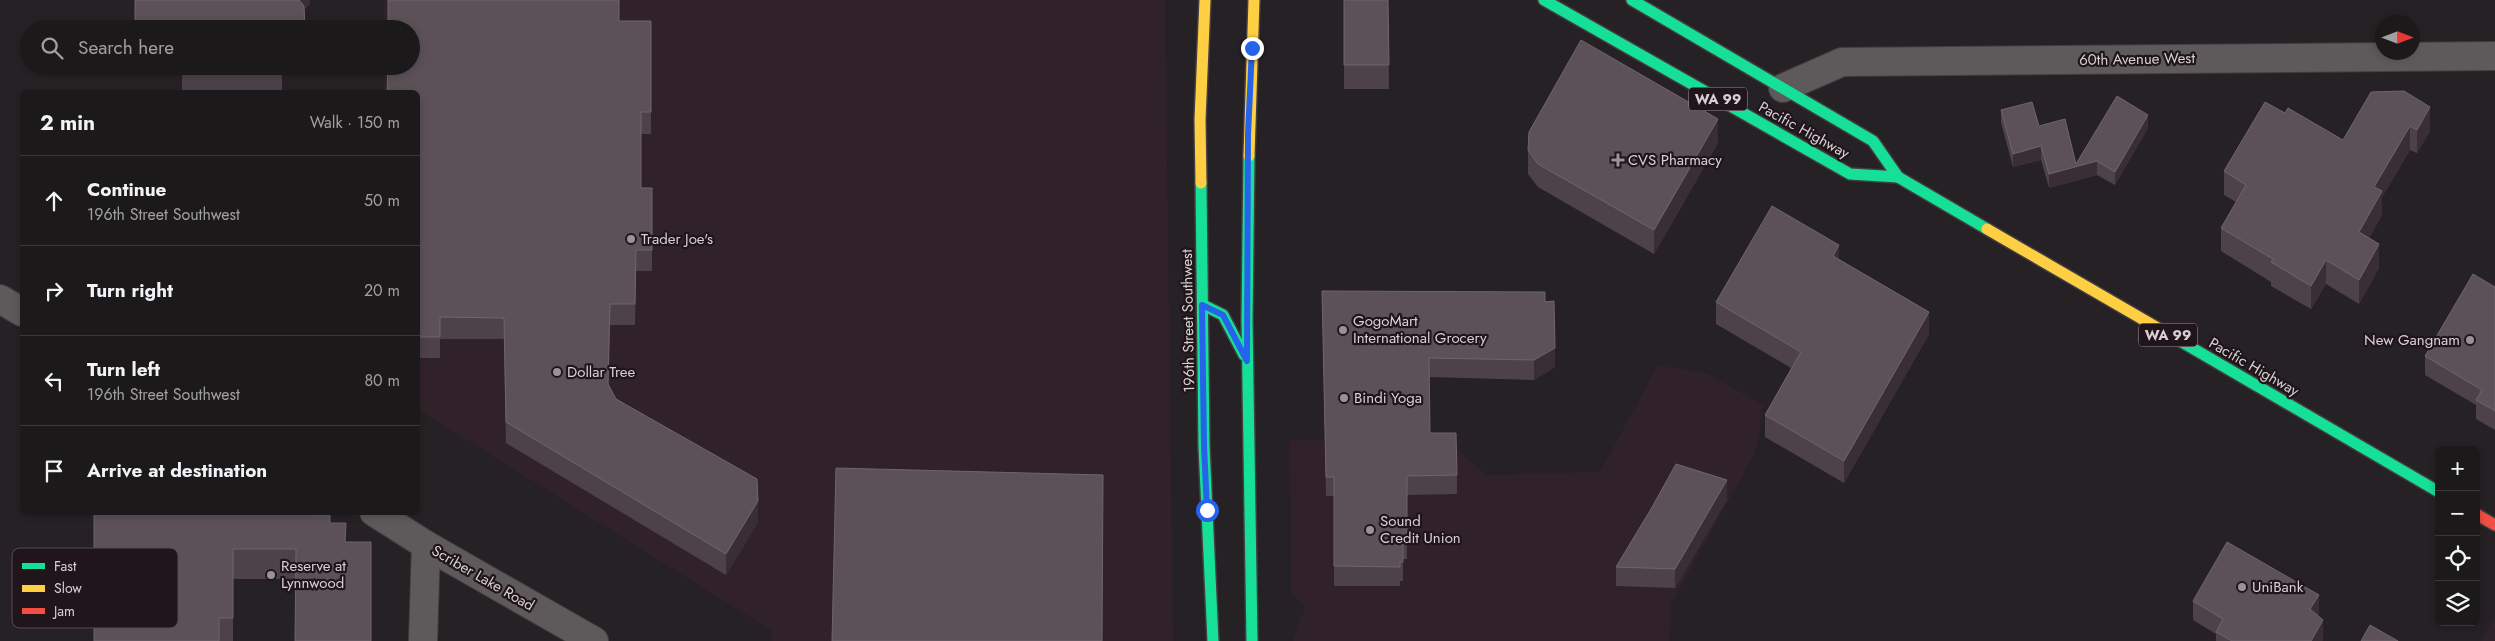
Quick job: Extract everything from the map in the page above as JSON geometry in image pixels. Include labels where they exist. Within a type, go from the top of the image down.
[{"type":"main road","name":"196th Street Southwest","points":[[1205,0],[1200,120],[1202,305],[1204,446],[1213,641]]},
{"type":"main road","points":[[1252,641],[1247,361],[1248,135],[1254,0]]},
{"type":"main road","name":"Pacific Highway","points":[[1544,0],[1850,174],[1898,177]]},
{"type":"main road","name":"Pacific Highway","points":[[1632,0],[1873,141],[1898,177],[2437,491]]},
{"type":"main road","points":[[1202,305],[1223,315],[1247,361]]},
{"type":"main road","points":[[2480,516],[2495,525]]},
{"type":"main road","points":[[1211,591],[1223,595]]},
{"type":"street","name":"60th Avenue West","points":[[1783,88],[1842,62],[2495,56]]},
{"type":"street","points":[[0,299],[20,311]]},
{"type":"street","name":"Scriber Lake Road","points":[[379,515],[426,546],[594,641]]},
{"type":"street","points":[[423,641],[426,546]]},
{"type":"shaded area","points":[[384,0],[1165,0],[1173,641],[772,641],[772,631],[420,410],[420,90],[384,90],[384,75],[420,75],[420,20],[384,20]]},
{"type":"shaded area","points":[[1658,365],[1708,374],[1763,405],[1756,451],[1671,604],[1669,641],[1293,641],[1305,607],[1291,595],[1290,440],[1449,442],[1486,475],[1600,472]]},
{"type":"shaded area","points":[[2495,616],[2495,641],[2481,641]]},
{"type":"building","points":[[135,0],[299,0],[304,6],[305,20],[135,20]]},
{"type":"building","points":[[388,0],[619,0],[619,21],[651,21],[651,112],[641,112],[641,188],[652,188],[652,250],[636,250],[635,304],[610,304],[608,384],[616,399],[757,479],[758,501],[726,554],[506,422],[504,318],[440,317],[440,337],[420,337],[420,90],[387,90],[388,75],[420,75],[420,20],[388,20]]},
{"type":"building","points":[[1344,0],[1388,0],[1389,65],[1344,65]]},
{"type":"building","name":"CVS Pharmacy","points":[[1581,40],[1718,119],[1654,230],[1538,164],[1528,150],[1529,132]]},
{"type":"building","points":[[2404,91],[2430,107],[2417,130],[2410,126],[2374,187],[2382,191],[2359,232],[2379,244],[2359,280],[2326,260],[2311,286],[2271,262],[2273,259],[2221,228],[2246,185],[2224,171],[2265,102],[2285,113],[2288,108],[2343,140],[2371,92]]},
{"type":"building","points":[[2117,96],[2148,115],[2115,172],[2097,161],[2049,174],[2041,146],[2013,154],[2001,110],[2032,102],[2039,126],[2065,119],[2076,164]]},
{"type":"building","points":[[1772,206],[1839,245],[1833,256],[1929,312],[1844,461],[1765,415],[1801,352],[1716,302]]},
{"type":"building","name":"New Gangnam","points":[[2473,274],[2495,287],[2495,411],[2476,400],[2482,390],[2425,356]]},
{"type":"building","points":[[1322,291],[1545,292],[1545,302],[1554,301],[1555,348],[1534,360],[1429,358],[1430,433],[1456,433],[1457,475],[1407,476],[1407,539],[1403,539],[1403,562],[1400,562],[1400,567],[1334,566],[1334,477],[1326,477]]},
{"type":"building","points":[[1676,464],[1727,480],[1675,569],[1616,567],[1651,509]]},
{"type":"building","points":[[836,468],[1103,475],[1102,641],[832,641]]},
{"type":"building","name":"Reserve at Lynnwood","points":[[94,515],[330,515],[330,523],[346,523],[345,542],[371,542],[371,641],[295,641],[296,549],[233,549],[233,618],[219,618],[219,641],[94,641],[94,628],[178,628],[178,548],[94,548]]},
{"type":"building","name":"UniBank","points":[[2227,542],[2319,595],[2310,609],[2323,620],[2311,641],[2232,641],[2216,632],[2223,619],[2193,601]]},
{"type":"building","points":[[2370,625],[2398,641],[2361,641]]},
{"type":"traffic: fast","points":[[1544,0],[1850,174],[1898,177]]},
{"type":"traffic: fast","points":[[1632,0],[1873,141],[1898,177],[1987,229]]},
{"type":"traffic: fast","points":[[1249,156],[1247,320],[1252,641]]},
{"type":"traffic: fast","points":[[1201,183],[1204,446],[1213,641]]},
{"type":"traffic: fast","points":[[1203,305],[1223,315],[1244,355]]},
{"type":"traffic: fast","points":[[2175,338],[2437,491]]},
{"type":"traffic: slow","points":[[1201,183],[1200,120],[1205,0]]},
{"type":"traffic: slow","points":[[1249,156],[1254,0]]},
{"type":"traffic: slow","points":[[1987,229],[2175,338]]},
{"type":"traffic: jam","points":[[2480,516],[2495,525]]},
{"type":"place","name":"CVS Pharmacy","points":[[1618,160]]},
{"type":"place","name":"Trader Joe's","points":[[631,239]]},
{"type":"place","name":"GogoMart International Grocery","points":[[1343,330]]},
{"type":"place","name":"New Gangnam","points":[[2470,340]]},
{"type":"place","name":"Dollar Tree","points":[[557,372]]},
{"type":"place","name":"Bindi Yoga","points":[[1344,398]]},
{"type":"place","name":"Sound Credit Union","points":[[1370,530]]},
{"type":"place","name":"Reserve at Lynnwood","points":[[271,575]]},
{"type":"place","name":"UniBank","points":[[2242,587]]},
{"type":"route","points":[[1207,510],[1202,305],[1214,309],[1223,315],[1230,325],[1247,361],[1248,135],[1252,48]]}]
